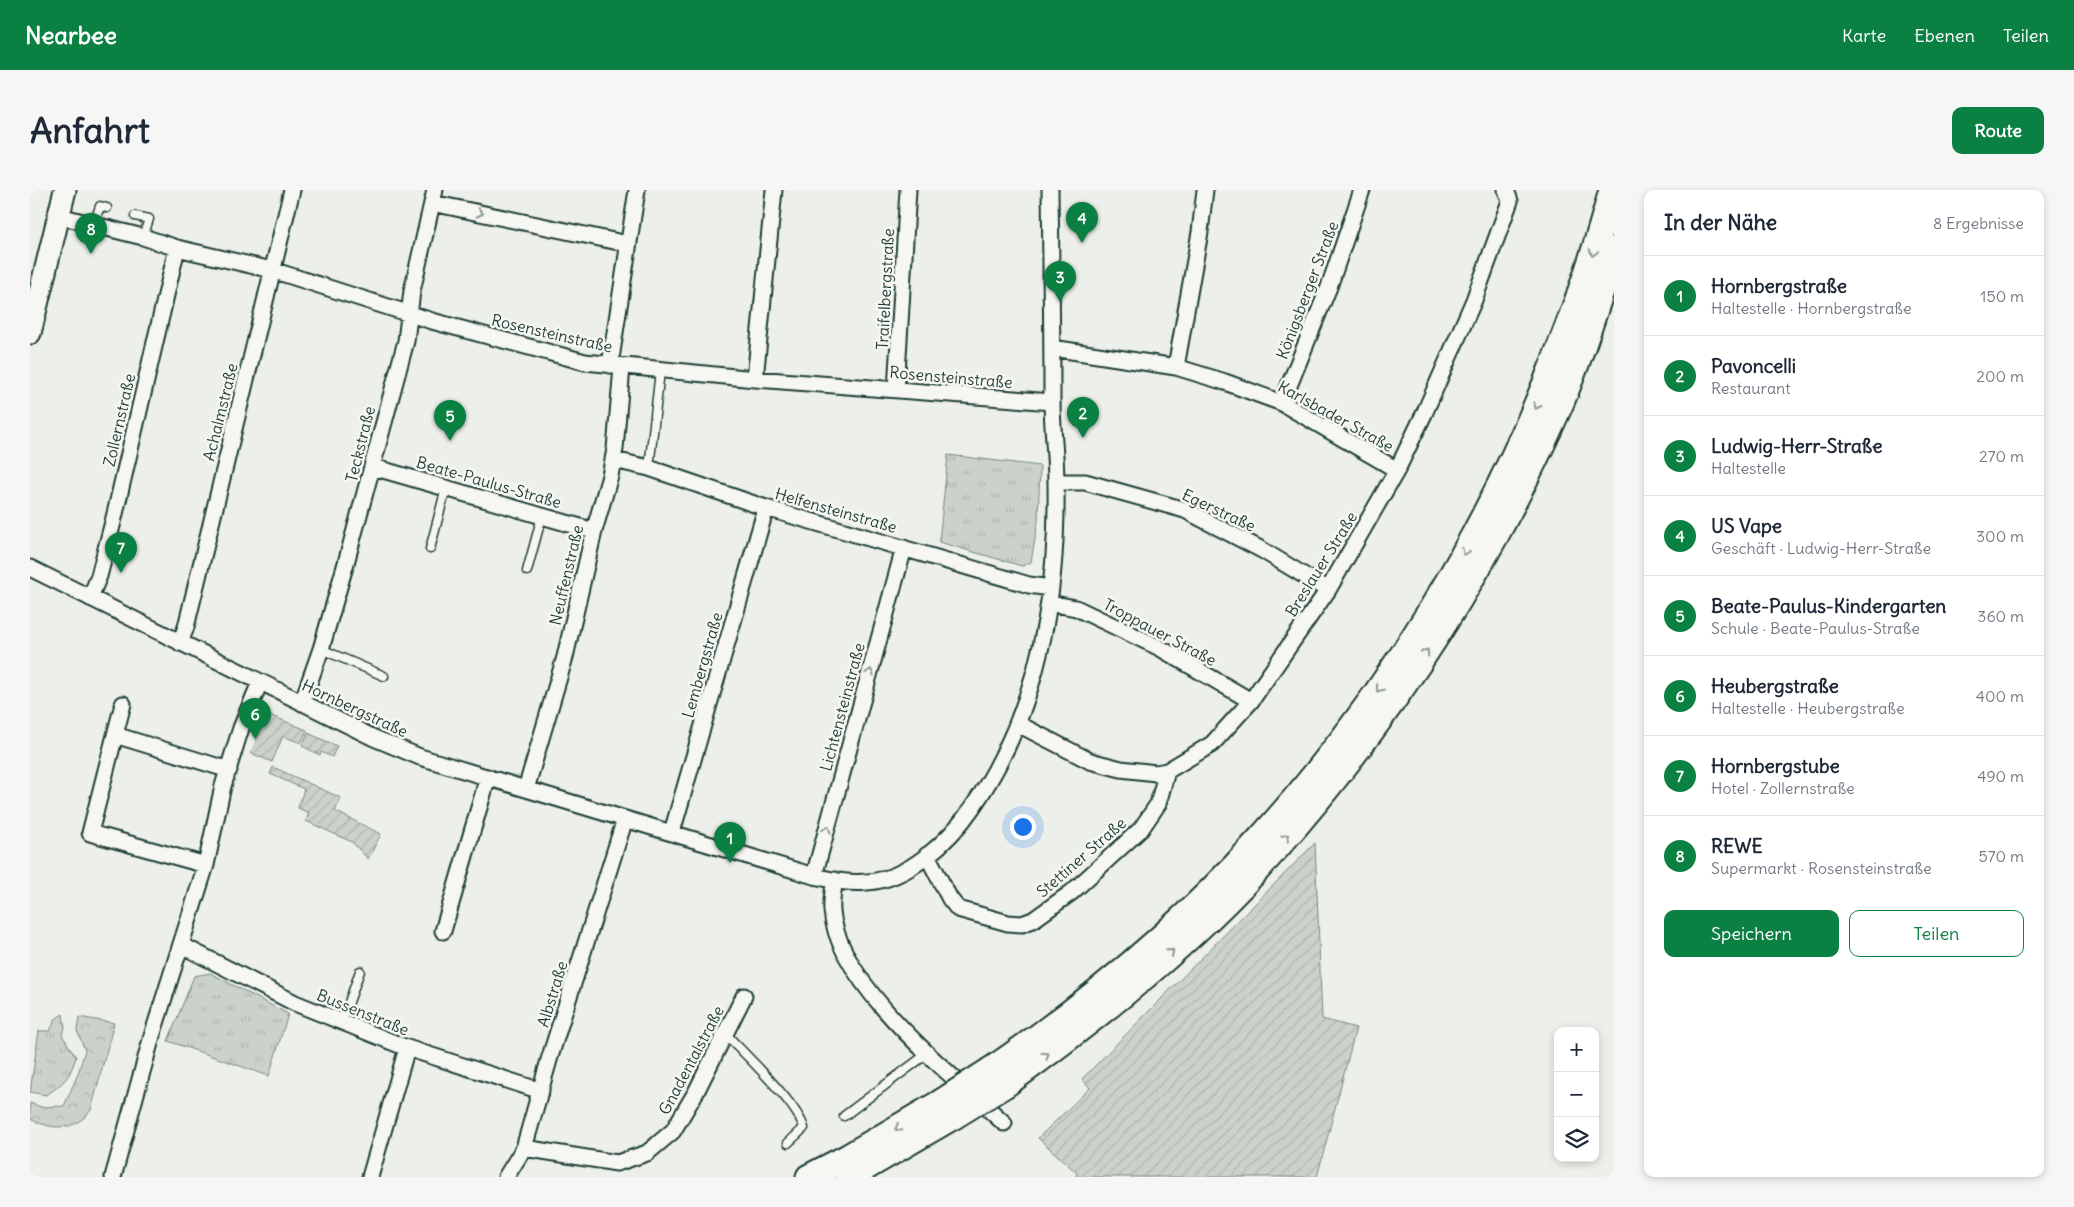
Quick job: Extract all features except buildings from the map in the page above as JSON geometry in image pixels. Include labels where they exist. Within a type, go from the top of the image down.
[{"type":"highway","points":[[999,1077],[1042,1035],[1110,981],[1194,906],[1259,840],[1325,761],[1388,678],[1449,582],[1498,492],[1543,393],[1577,303],[1612,190]]},
{"type":"highway","points":[[849,1177],[999,1077],[1055,1048],[1120,997],[1198,928],[1272,854],[1338,774],[1405,685],[1463,596],[1514,500],[1560,404],[1596,308],[1614,250]]},
{"type":"highway","points":[[808,1177],[947,1110]]},
{"type":"main road","points":[[30,333],[65,190]]},
{"type":"street","name":"Achalmstraße","points":[[180,642],[186,627],[292,190]]},
{"type":"street","name":"Neuffenstraße","points":[[526,789],[565,656],[594,530],[614,460],[616,366],[628,244],[637,190]]},
{"type":"street","points":[[755,379],[774,190]]},
{"type":"street","name":"Traifelbergstraße","points":[[896,390],[908,190]]},
{"type":"street","name":"Hornbergstraße","points":[[30,568],[395,748],[814,876],[835,880],[868,882],[882,880],[906,870],[928,856],[951,834],[974,804],[1005,753],[1018,724],[1041,648],[1049,596],[1056,520],[1052,402],[1050,190]]},
{"type":"street","points":[[1176,367],[1200,232],[1205,190]]},
{"type":"street","name":"Königsberger Straße","points":[[1282,403],[1329,288],[1362,190]]},
{"type":"street","name":"Breslauer Straße","points":[[1167,772],[1212,744],[1251,702],[1328,590],[1397,470],[1424,414],[1474,300],[1510,201],[1506,190]]},
{"type":"street","points":[[433,197],[628,244]]},
{"type":"street","name":"Teckstraße","points":[[302,703],[321,649],[373,467],[406,341],[412,290],[433,197]]},
{"type":"street","name":"Rosensteinstraße","points":[[58,216],[143,237],[177,248],[272,270],[410,313],[585,362],[660,371],[1052,402]]},
{"type":"street","name":"Zollernstraße","points":[[90,598],[99,576],[114,518],[177,248]]},
{"type":"street","name":"Karlsbader Straße","points":[[1052,348],[1176,367],[1282,403],[1397,470]]},
{"type":"street","name":"Helfensteinstraße","points":[[614,460],[649,468],[766,508],[1034,586],[1049,596]]},
{"type":"street","name":"Beate-Paulus-Straße","points":[[373,467],[594,530]]},
{"type":"street","name":"Egerstraße","points":[[1056,482],[1085,482],[1185,510],[1262,550],[1328,590]]},
{"type":"street","name":"Lembergstraße","points":[[672,832],[766,508]]},
{"type":"street","name":"Lichtensteinstraße","points":[[814,876],[904,548]]},
{"type":"street","name":"Troppauer Straße","points":[[1049,596],[1160,648],[1251,702]]},
{"type":"street","points":[[112,1177],[152,1036],[206,865],[223,786],[241,728],[260,682]]},
{"type":"street","points":[[122,704],[90,833],[206,865]]},
{"type":"street","points":[[1018,724],[1090,761],[1121,769],[1167,772]]},
{"type":"street","points":[[115,736],[229,770]]},
{"type":"street","name":"Stettiner Straße","points":[[928,856],[950,899],[958,909],[1008,923],[1022,924],[1033,920],[1072,892],[1141,829],[1158,804],[1167,772]]},
{"type":"street","points":[[443,930],[488,777]]},
{"type":"street","name":"Albstraße","points":[[506,1177],[524,1148],[625,819]]},
{"type":"street","points":[[835,880],[832,911],[834,927],[844,951],[880,1004],[904,1031],[1004,1123]]},
{"type":"street","name":"Bussenstraße","points":[[181,945],[295,1003],[407,1048],[541,1091]]},
{"type":"street","name":"Gnadentalstraße","points":[[524,1148],[617,1163],[647,1153],[673,1132],[744,996]]},
{"type":"street","points":[[370,1177],[407,1048]]},
{"type":"lane","points":[[94,224],[100,206],[107,208]]},
{"type":"lane","points":[[135,216],[149,219],[143,237]]},
{"type":"lane","points":[[649,468],[660,371]]},
{"type":"lane","points":[[430,549],[446,488]]},
{"type":"lane","points":[[527,571],[542,516]]},
{"type":"lane","points":[[321,649],[384,676]]},
{"type":"lane","points":[[342,1022],[360,971]]},
{"type":"lane","points":[[725,1033],[802,1119],[804,1128],[788,1142]]},
{"type":"lane","points":[[844,1116],[928,1053]]},
{"type":"green space","points":[[948,455],[1040,466],[1038,521],[1031,562],[1022,566],[939,542]]},
{"type":"green space","points":[[267,714],[307,730],[301,743],[283,736],[272,762],[251,753]]},
{"type":"green space","points":[[308,733],[337,746],[332,757],[321,752],[320,755],[302,746]]},
{"type":"green space","points":[[273,767],[341,798],[335,811],[381,834],[368,859],[352,842],[306,821],[309,813],[298,808],[304,789],[270,774]]},
{"type":"green space","points":[[1315,843],[1322,1019],[1356,1028],[1317,1177],[1076,1177],[1077,1173],[1038,1138],[1090,1088],[1082,1079]]},
{"type":"green space","points":[[210,973],[288,1014],[269,1076],[168,1041],[194,976]]},
{"type":"green space","points":[[63,1014],[65,1028],[62,1035],[76,1057],[71,1071],[62,1084],[46,1095],[30,1092],[39,1031],[50,1031],[54,1020]]},
{"type":"green space","points":[[79,1017],[114,1023],[91,1110],[78,1122],[63,1127],[39,1123],[30,1119],[30,1103],[41,1107],[64,1106],[78,1074],[85,1050],[77,1031]]},
{"type":"place","name":"US Vape","points":[[1082,243]]},
{"type":"place","name":"REWE","points":[[91,254]]},
{"type":"place","name":"Ludwig-Herr-Straße","points":[[1060,302]]},
{"type":"place","name":"Pavoncelli","points":[[1083,438]]},
{"type":"place","name":"Beate-Paulus-Kindergarten","points":[[450,441]]},
{"type":"place","name":"Hornbergstube","points":[[121,573]]},
{"type":"place","name":"Heubergstraße","points":[[255,739]]},
{"type":"place","name":"Hornbergstraße","points":[[730,863]]}]
